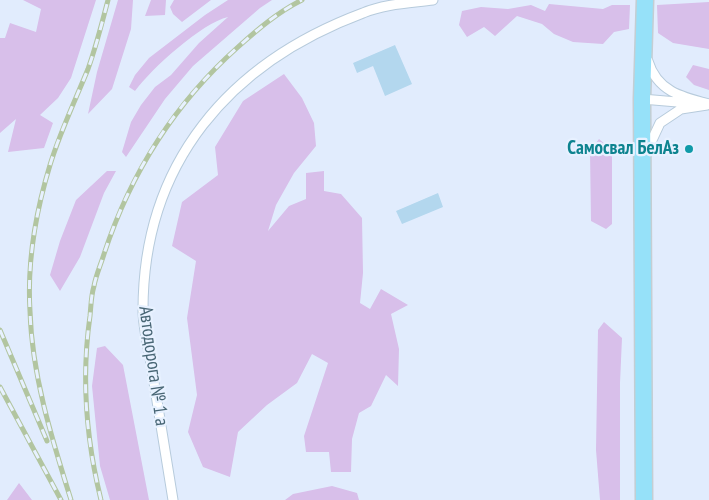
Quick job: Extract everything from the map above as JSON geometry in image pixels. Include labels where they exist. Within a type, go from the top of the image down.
[{"type":"highway","points":[[644,500],[642,99],[645,0]]},
{"type":"street","points":[[364,12],[397,0]]},
{"type":"street","name":"Автодорога № 1 а","points":[[172,500],[143,312],[145,262],[156,216],[178,159],[193,136],[230,93],[279,54],[305,39],[364,12],[405,3],[433,0]]},
{"type":"street","points":[[644,44],[652,72],[662,85],[683,98],[709,104]]},
{"type":"street","points":[[642,99],[709,104]]},
{"type":"street","points":[[642,160],[660,123],[681,109],[709,104]]},
{"type":"shaded area","points":[[23,0],[96,0],[71,78],[58,98],[40,115],[53,123],[44,148],[8,152],[16,119],[0,133],[0,38],[5,38],[10,23],[36,32],[41,9]]},
{"type":"shaded area","points":[[118,0],[133,0],[131,29],[112,89],[88,114],[97,72]]},
{"type":"shaded area","points":[[151,0],[166,0],[165,15],[145,16]]},
{"type":"shaded area","points":[[174,0],[211,0],[182,22],[173,14],[170,7]]},
{"type":"shaded area","points":[[228,0],[272,0],[260,8],[193,66],[165,99],[126,157],[122,152],[131,122],[141,105],[155,87],[171,75],[199,43],[228,17],[205,28],[178,48],[135,91],[129,87],[135,75],[149,58],[205,15]]},
{"type":"shaded area","points":[[709,2],[709,49],[673,43],[658,33],[657,5]]},
{"type":"shaded area","points":[[549,4],[603,9],[612,5],[630,5],[629,29],[614,32],[603,44],[573,42],[554,34],[542,24],[517,16],[495,36],[484,27],[467,37],[459,25],[462,11],[481,7],[508,9],[531,5],[545,11]]},
{"type":"shaded area","points":[[693,65],[709,69],[709,90],[694,85],[686,77]]},
{"type":"shaded area","points":[[284,74],[302,98],[314,123],[316,146],[294,173],[276,205],[268,231],[289,206],[306,199],[306,173],[324,171],[324,191],[341,194],[362,218],[363,273],[360,303],[370,309],[381,289],[408,305],[391,314],[399,349],[398,386],[386,375],[371,406],[359,413],[352,439],[351,472],[331,472],[329,452],[306,452],[304,436],[328,363],[312,354],[297,383],[267,405],[238,432],[230,477],[203,467],[188,432],[197,395],[187,318],[196,261],[172,246],[182,202],[218,175],[215,147],[243,101]]},
{"type":"shaded area","points":[[599,139],[612,150],[612,224],[606,229],[591,221],[590,151]]},
{"type":"shaded area","points":[[107,171],[116,171],[104,193],[80,257],[60,291],[50,275],[60,241],[76,200]]},
{"type":"shaded area","points":[[604,322],[622,338],[620,500],[600,500],[596,450],[598,330]]},
{"type":"shaded area","points":[[105,346],[123,365],[149,500],[110,500],[100,466],[92,386],[97,348]]},
{"type":"shaded area","points":[[19,483],[32,500],[7,500]]},
{"type":"shaded area","points":[[332,486],[357,493],[359,500],[285,500],[293,494]]},
{"type":"building","points":[[395,45],[412,84],[385,96],[373,66],[357,73],[353,63]]},
{"type":"building","points":[[438,193],[443,207],[402,224],[396,211]]},
{"type":"railway","points":[[71,500],[50,431],[35,359],[29,293],[31,255],[37,218],[50,165],[91,61],[108,0]]},
{"type":"railway","points":[[101,500],[86,409],[87,339],[93,290],[115,224],[141,167],[157,141],[194,92],[215,69],[253,34],[276,15],[302,0]]},
{"type":"railway","points":[[0,330],[47,441]]},
{"type":"railway","points":[[0,387],[61,500]]},
{"type":"place","name":"Самосвал БелАз","points":[[689,149]]}]
